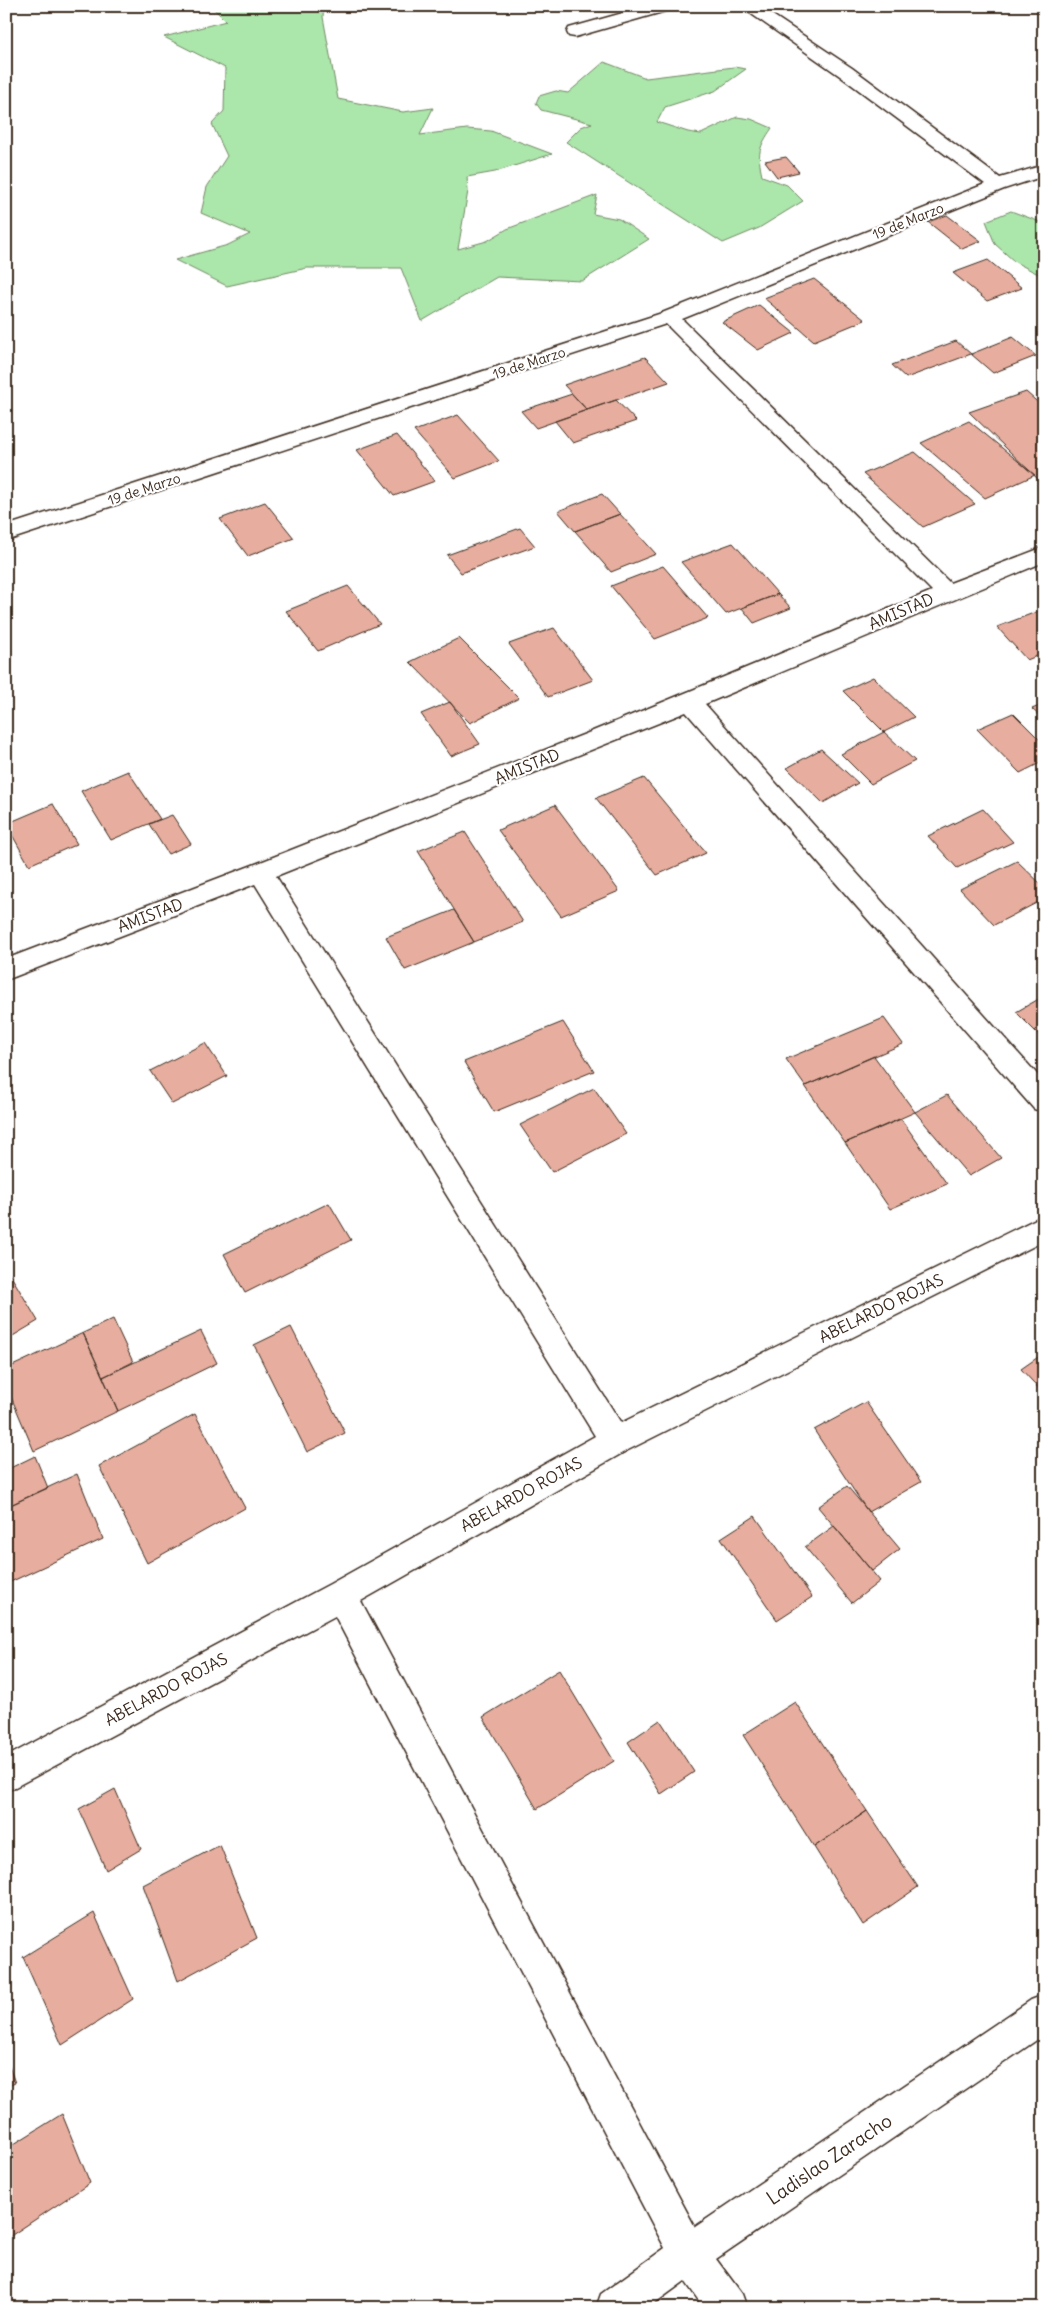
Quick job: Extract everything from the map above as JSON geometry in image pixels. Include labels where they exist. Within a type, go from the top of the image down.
[{"type":"street","points":[[575,32],[667,6]]},
{"type":"street","points":[[748,6],[846,72],[998,185]]},
{"type":"street","name":"19 de Marzo","points":[[6,534],[669,317],[998,185],[1044,170]]},
{"type":"street","points":[[669,317],[946,592]]},
{"type":"street","name":"AMISTAD","points":[[6,970],[260,873],[689,702],[946,592],[1044,554]]},
{"type":"street","points":[[689,702],[1044,1101]]},
{"type":"street","points":[[260,873],[615,1441]]},
{"type":"street","name":"ABELARDO ROJAS","points":[[6,1775],[341,1595],[615,1441],[1044,1227]]},
{"type":"street","points":[[341,1595],[689,2254],[728,2308]]},
{"type":"street","name":"Ladislao Zaracho","points":[[615,2308],[689,2254],[1044,2013]]},
{"type":"green space","points":[[211,6],[324,6],[323,17],[338,99],[403,112],[433,108],[420,135],[467,129],[491,131],[552,154],[495,172],[467,177],[468,191],[458,249],[487,241],[507,229],[597,195],[593,214],[619,219],[649,239],[582,281],[497,277],[422,321],[401,268],[307,268],[227,286],[175,260],[228,245],[250,234],[201,213],[207,187],[227,156],[212,124],[224,111],[225,68],[164,37],[226,21]]},
{"type":"green space","points":[[604,62],[646,78],[734,67],[746,69],[715,91],[665,107],[657,122],[701,134],[737,117],[751,119],[772,128],[760,150],[762,176],[787,185],[803,201],[759,228],[723,243],[566,142],[581,127],[592,123],[541,110],[536,103],[539,96],[556,91],[568,93]]},
{"type":"green space","points":[[1011,211],[1043,223],[1044,277],[1015,262],[995,244],[986,221]]},
{"type":"building","points":[[786,157],[799,172],[777,177],[765,161]]},
{"type":"building","points":[[947,215],[981,241],[962,249],[928,222]]},
{"type":"building","points":[[988,260],[1022,288],[987,301],[953,273]]},
{"type":"building","points":[[814,279],[865,320],[814,341],[764,298]]},
{"type":"building","points":[[759,305],[794,333],[758,350],[722,322]]},
{"type":"building","points":[[1013,337],[1036,356],[993,373],[971,354]]},
{"type":"building","points":[[956,341],[971,354],[906,378],[892,365]]},
{"type":"building","points":[[645,357],[669,382],[587,410],[564,385]]},
{"type":"building","points":[[1026,392],[1044,408],[1044,485],[969,412]]},
{"type":"building","points":[[572,394],[587,410],[536,428],[521,411]]},
{"type":"building","points":[[616,400],[636,421],[573,443],[555,421]]},
{"type":"building","points":[[458,415],[499,461],[455,478],[414,431]]},
{"type":"building","points":[[969,421],[1035,475],[985,498],[921,443]]},
{"type":"building","points":[[397,435],[435,481],[394,496],[357,450]]},
{"type":"building","points":[[915,452],[975,504],[923,527],[863,474]]},
{"type":"building","points":[[602,494],[620,514],[575,531],[558,511]]},
{"type":"building","points":[[265,502],[294,538],[248,556],[220,519]]},
{"type":"building","points":[[620,514],[656,554],[611,572],[575,531]]},
{"type":"building","points":[[520,528],[535,546],[461,573],[447,555]]},
{"type":"building","points":[[733,543],[778,594],[726,614],[681,562]]},
{"type":"building","points":[[663,566],[708,618],[655,639],[611,586]]},
{"type":"building","points":[[348,586],[380,624],[318,651],[286,611]]},
{"type":"building","points":[[778,594],[791,608],[754,623],[742,608]]},
{"type":"building","points":[[1044,609],[1044,653],[1027,660],[997,627]]},
{"type":"building","points":[[554,628],[593,680],[548,697],[509,644]]},
{"type":"building","points":[[459,638],[519,698],[470,723],[410,662]]},
{"type":"building","points":[[873,677],[914,717],[884,732],[843,691]]},
{"type":"building","points":[[450,702],[480,744],[451,756],[421,714]]},
{"type":"building","points":[[1044,704],[1044,720],[1032,709]]},
{"type":"building","points":[[1013,713],[1044,744],[1044,761],[1020,773],[977,729]]},
{"type":"building","points":[[884,732],[915,761],[871,784],[841,754]]},
{"type":"building","points":[[821,749],[858,783],[823,803],[787,768]]},
{"type":"building","points":[[128,771],[160,819],[111,840],[81,791]]},
{"type":"building","points":[[644,778],[706,853],[657,875],[596,798]]},
{"type":"building","points":[[53,804],[77,844],[29,865],[6,824]]},
{"type":"building","points":[[555,805],[619,891],[561,916],[498,830]]},
{"type":"building","points":[[983,809],[1013,842],[957,868],[928,836]]},
{"type":"building","points":[[172,815],[191,844],[168,854],[149,824]]},
{"type":"building","points":[[465,832],[523,922],[474,942],[418,851]]},
{"type":"building","points":[[1017,861],[1044,887],[1044,899],[994,925],[960,889]]},
{"type":"building","points":[[454,910],[474,942],[405,970],[386,937]]},
{"type":"building","points":[[1044,996],[1044,1040],[1016,1012]]},
{"type":"building","points":[[884,1018],[903,1044],[805,1086],[786,1059]]},
{"type":"building","points":[[563,1022],[594,1071],[494,1112],[464,1062]]},
{"type":"building","points":[[205,1043],[227,1076],[172,1104],[150,1071]]},
{"type":"building","points":[[874,1056],[915,1112],[845,1143],[805,1086]]},
{"type":"building","points":[[594,1088],[626,1134],[552,1172],[520,1125]]},
{"type":"building","points":[[947,1095],[1001,1158],[969,1176],[915,1112]]},
{"type":"building","points":[[901,1119],[947,1184],[890,1209],[845,1143]]},
{"type":"building","points":[[329,1203],[351,1240],[245,1293],[224,1254]]},
{"type":"building","points":[[8,1271],[38,1321],[6,1340],[6,1272]]},
{"type":"building","points":[[113,1319],[133,1362],[103,1377],[83,1333]]},
{"type":"building","points":[[291,1327],[345,1433],[307,1452],[254,1345]]},
{"type":"building","points":[[201,1331],[217,1363],[118,1411],[103,1377]]},
{"type":"building","points":[[83,1333],[118,1411],[34,1451],[6,1385],[6,1369]]},
{"type":"building","points":[[1044,1353],[1044,1394],[1021,1369]]},
{"type":"building","points":[[866,1402],[921,1482],[868,1512],[814,1430]]},
{"type":"building","points":[[195,1414],[245,1508],[147,1563],[99,1466]]},
{"type":"building","points":[[35,1456],[48,1488],[6,1507],[6,1470]]},
{"type":"building","points":[[77,1474],[103,1539],[6,1584],[6,1507]]},
{"type":"building","points":[[847,1486],[900,1549],[872,1571],[818,1507]]},
{"type":"building","points":[[755,1516],[812,1597],[777,1620],[721,1538]]},
{"type":"building","points":[[834,1526],[880,1581],[852,1603],[805,1547]]},
{"type":"building","points":[[559,1670],[614,1761],[537,1809],[483,1717]]},
{"type":"building","points":[[795,1702],[867,1811],[814,1847],[743,1735]]},
{"type":"building","points":[[660,1720],[694,1772],[661,1794],[628,1742]]},
{"type":"building","points":[[115,1789],[141,1849],[106,1870],[79,1809]]},
{"type":"building","points":[[867,1811],[918,1887],[863,1925],[814,1847]]},
{"type":"building","points":[[220,1845],[257,1938],[178,1981],[143,1885]]},
{"type":"building","points":[[94,1913],[133,1999],[62,2045],[23,1957]]},
{"type":"building","points":[[6,2058],[15,2083],[6,2087]]},
{"type":"building","points":[[62,2114],[90,2183],[6,2239],[6,2149]]}]
